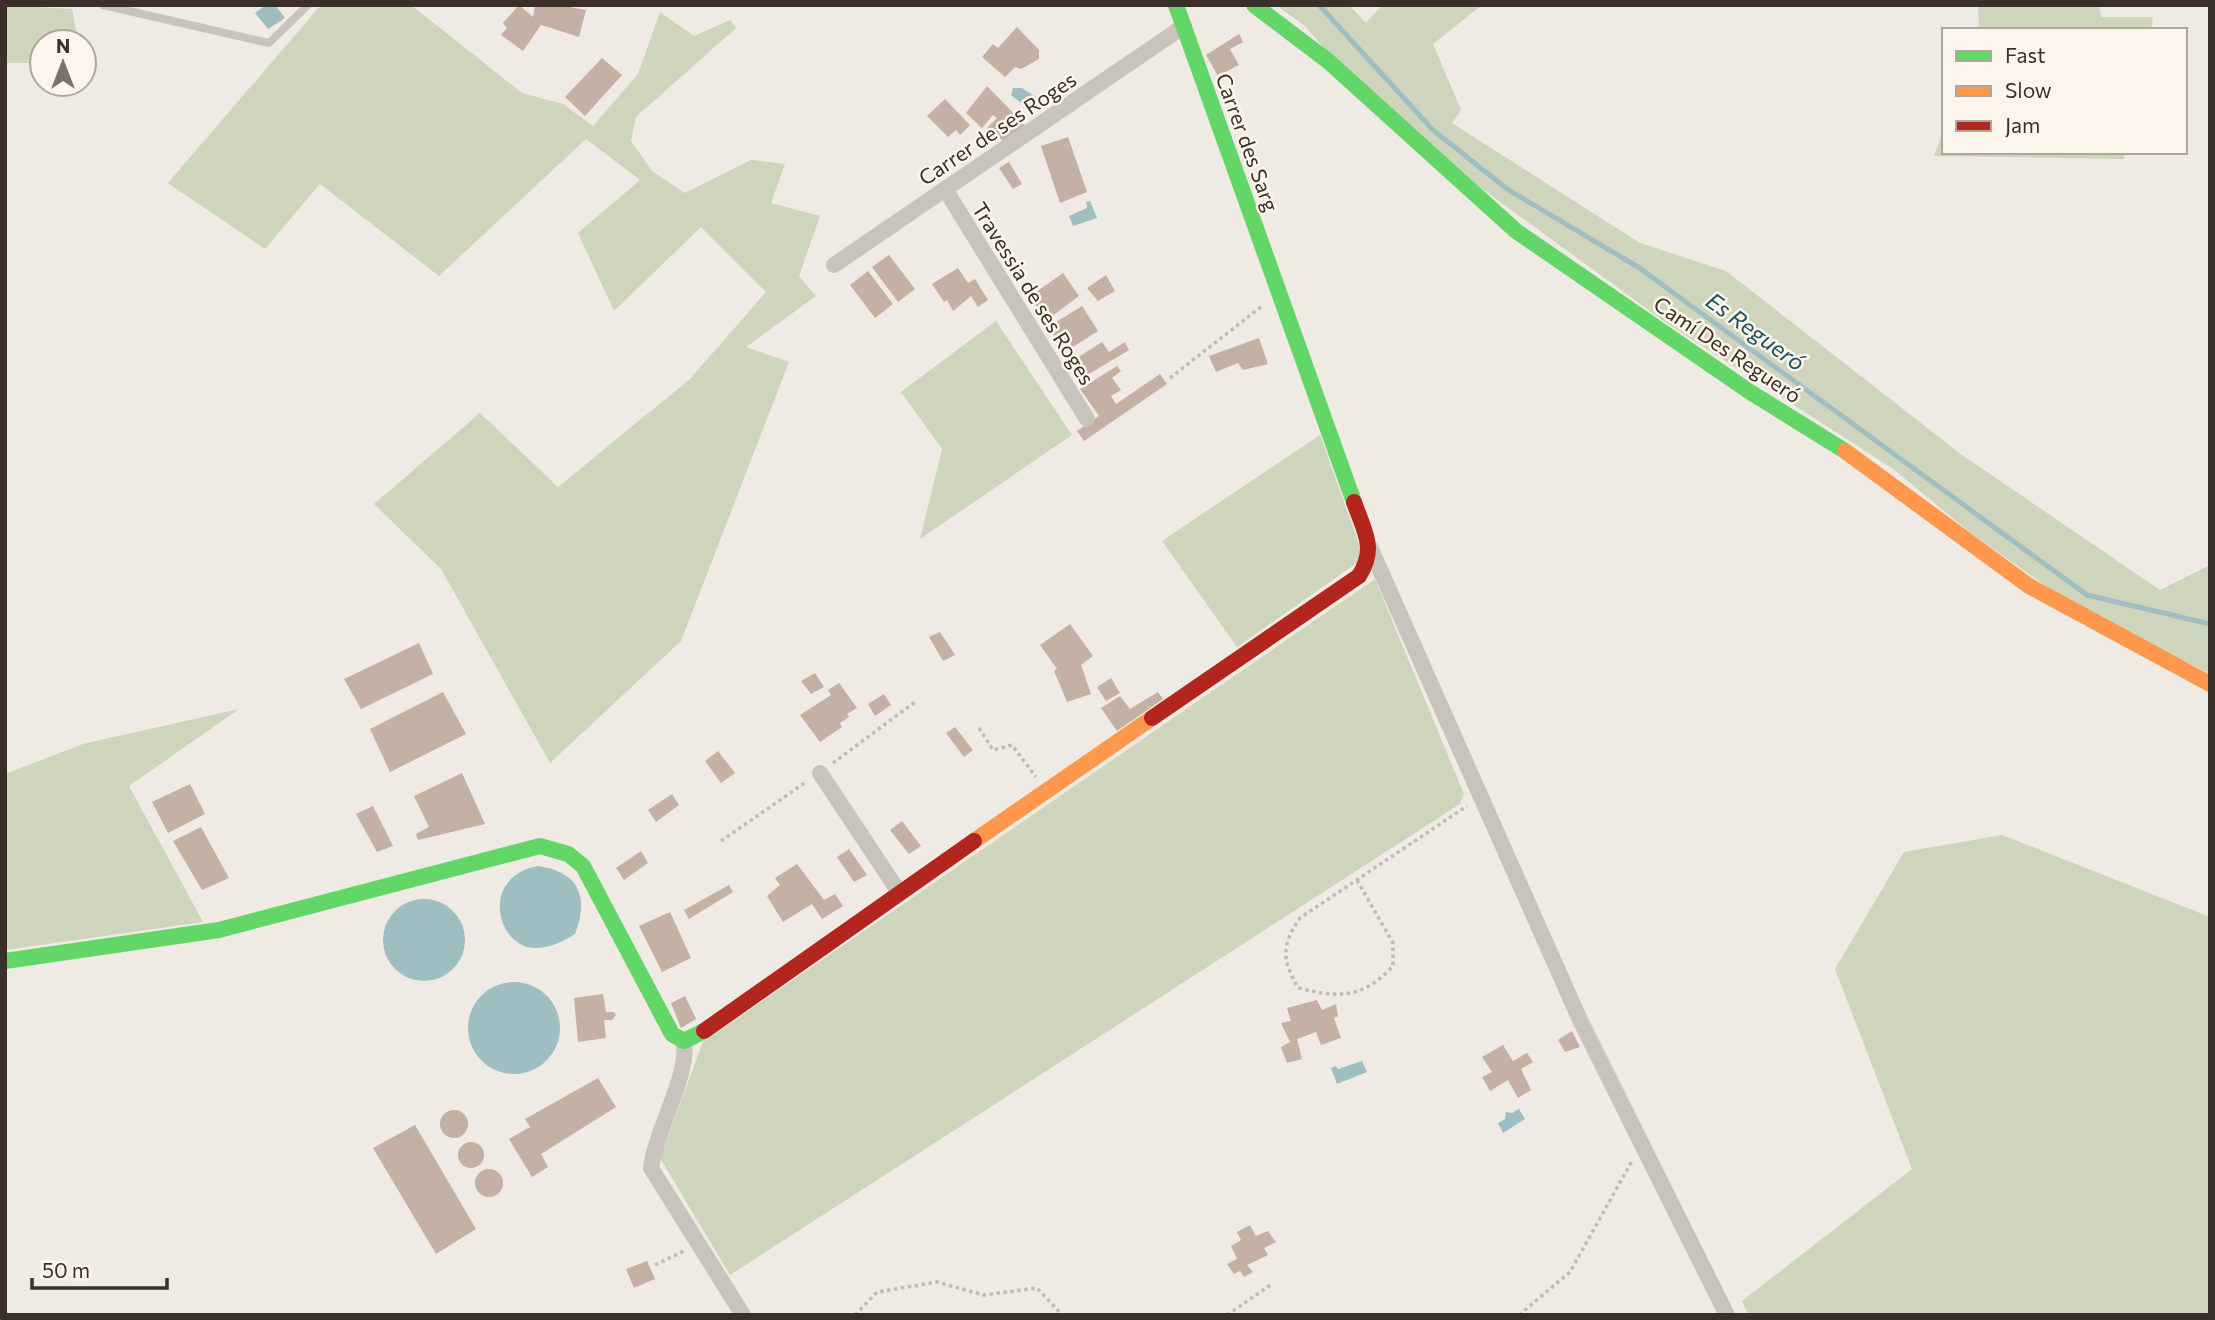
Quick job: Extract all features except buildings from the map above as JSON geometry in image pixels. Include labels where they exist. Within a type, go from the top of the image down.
[{"type":"street","name":"Carrer des Sarg","points":[[1176,5],[1369,544]]},
{"type":"street","name":"Camí Des Regueró","points":[[1254,5],[1328,61],[1516,231],[1750,392],[1871,467],[2029,586],[2210,684]]},
{"type":"street","name":"Carrer de ses Roges","points":[[834,265],[1184,26]]},
{"type":"street","name":"Travessia de ses Roges","points":[[945,188],[1087,419]]},
{"type":"street","points":[[5,961],[219,930],[540,846],[568,853],[583,866],[672,1034],[677,1040],[684,1042],[694,1038],[899,892],[1359,576],[1369,561],[1369,544]]},
{"type":"street","points":[[1369,544],[1580,1020],[1727,1315]]},
{"type":"street","points":[[820,773],[899,892]]},
{"type":"street","points":[[684,1042],[684,1060],[654,1145],[651,1168],[743,1315]]},
{"type":"lane","points":[[103,5],[270,43],[308,5]]},
{"type":"path","points":[[1170,378],[1280,292]]},
{"type":"path","points":[[979,728],[993,750],[1012,745],[1046,791]]},
{"type":"path","points":[[1357,880],[1392,943],[1392,966],[1376,984],[1335,997],[1298,988],[1286,967],[1286,939],[1300,918],[1480,795]]},
{"type":"path","points":[[1519,1315],[1570,1272],[1642,1142]]},
{"type":"path","points":[[655,1265],[699,1244]]},
{"type":"path","points":[[855,1315],[877,1293],[937,1282],[984,1296],[1037,1288],[1062,1315]]},
{"type":"path","points":[[1227,1315],[1272,1284]]},
{"type":"green space","points":[[5,5],[72,9],[75,28],[28,28],[28,63],[5,63]]},
{"type":"green space","points":[[321,5],[411,5],[522,93],[563,104],[593,126],[638,74],[660,12],[694,36],[730,20],[736,28],[636,117],[631,141],[652,171],[685,193],[751,160],[785,164],[771,203],[820,216],[799,276],[816,296],[746,347],[789,362],[681,641],[550,763],[441,569],[374,504],[480,413],[558,487],[690,379],[766,292],[701,227],[614,311],[578,233],[640,180],[586,139],[439,276],[320,184],[265,249],[168,183]]},
{"type":"green space","points":[[1276,5],[1349,5],[1366,23],[1382,5],[1482,5],[1433,44],[1461,110],[1452,123],[1640,243],[1726,271],[1962,455],[2160,590],[2210,565],[2210,674],[2064,599],[1971,533],[1893,469],[1665,322],[1477,185],[1340,67],[1305,26]]},
{"type":"green space","points":[[1978,5],[2098,5],[2102,17],[2153,17],[2151,28],[1979,28]]},
{"type":"green space","points":[[1942,134],[1942,154],[2125,154],[2124,159],[1934,156]]},
{"type":"green space","points":[[996,321],[1072,435],[920,539],[942,449],[901,392]]},
{"type":"green space","points":[[1320,435],[1364,558],[1237,647],[1162,541]]},
{"type":"green space","points":[[1375,579],[1464,794],[1460,804],[730,1275],[660,1158],[703,1042]]},
{"type":"green space","points":[[239,709],[129,786],[203,922],[5,950],[5,774],[83,744]]},
{"type":"green space","points":[[2002,835],[2210,917],[2210,1315],[1748,1315],[1742,1301],[1912,1169],[1835,969],[1904,852]]},
{"type":"water","points":[[266,5],[275,5],[285,18],[268,29],[255,13]]},
{"type":"water","points":[[1013,88],[1022,88],[1044,103],[1039,112],[1028,109],[1011,95]]},
{"type":"water","points":[[1090,201],[1097,218],[1073,226],[1069,216],[1087,208],[1086,202]]},
{"type":"water","points":[[538,866],[552,869],[572,881],[581,898],[581,909],[575,934],[556,944],[534,948],[521,945],[511,936],[503,925],[500,911],[501,897],[507,883],[519,873]]},
{"type":"water","points":[[424,899],[440,902],[453,911],[462,924],[465,940],[462,956],[453,969],[440,978],[424,981],[408,978],[395,969],[386,956],[383,940],[386,924],[395,911],[408,902]]},
{"type":"water","points":[[505,982],[523,982],[540,989],[553,1002],[560,1019],[560,1037],[553,1054],[540,1067],[523,1074],[505,1074],[488,1067],[475,1054],[468,1037],[468,1019],[475,1002],[488,989]]},
{"type":"water","points":[[1362,1061],[1367,1072],[1337,1084],[1331,1068],[1336,1066],[1338,1069]]},
{"type":"water","points":[[1519,1109],[1525,1119],[1503,1133],[1498,1123],[1505,1119],[1506,1112],[1512,1113]]},
{"type":"waterway","name":"Es Regueró","points":[[1319,5],[1433,130],[1507,189],[1638,267],[2087,595],[2210,624]]},
{"type":"traffic: fast","points":[[1176,5],[1354,502]]},
{"type":"traffic: fast","points":[[1254,5],[1328,61],[1516,231],[1750,392],[1845,451]]},
{"type":"traffic: fast","points":[[5,961],[219,930],[540,846],[568,854],[583,866],[672,1034],[684,1041],[704,1031]]},
{"type":"traffic: slow","points":[[1845,451],[2029,586],[2210,684]]},
{"type":"traffic: slow","points":[[974,841],[1152,718]]},
{"type":"traffic: jam","points":[[1152,718],[1359,576],[1368,548],[1354,502]]},
{"type":"traffic: jam","points":[[704,1031],[974,841]]}]
